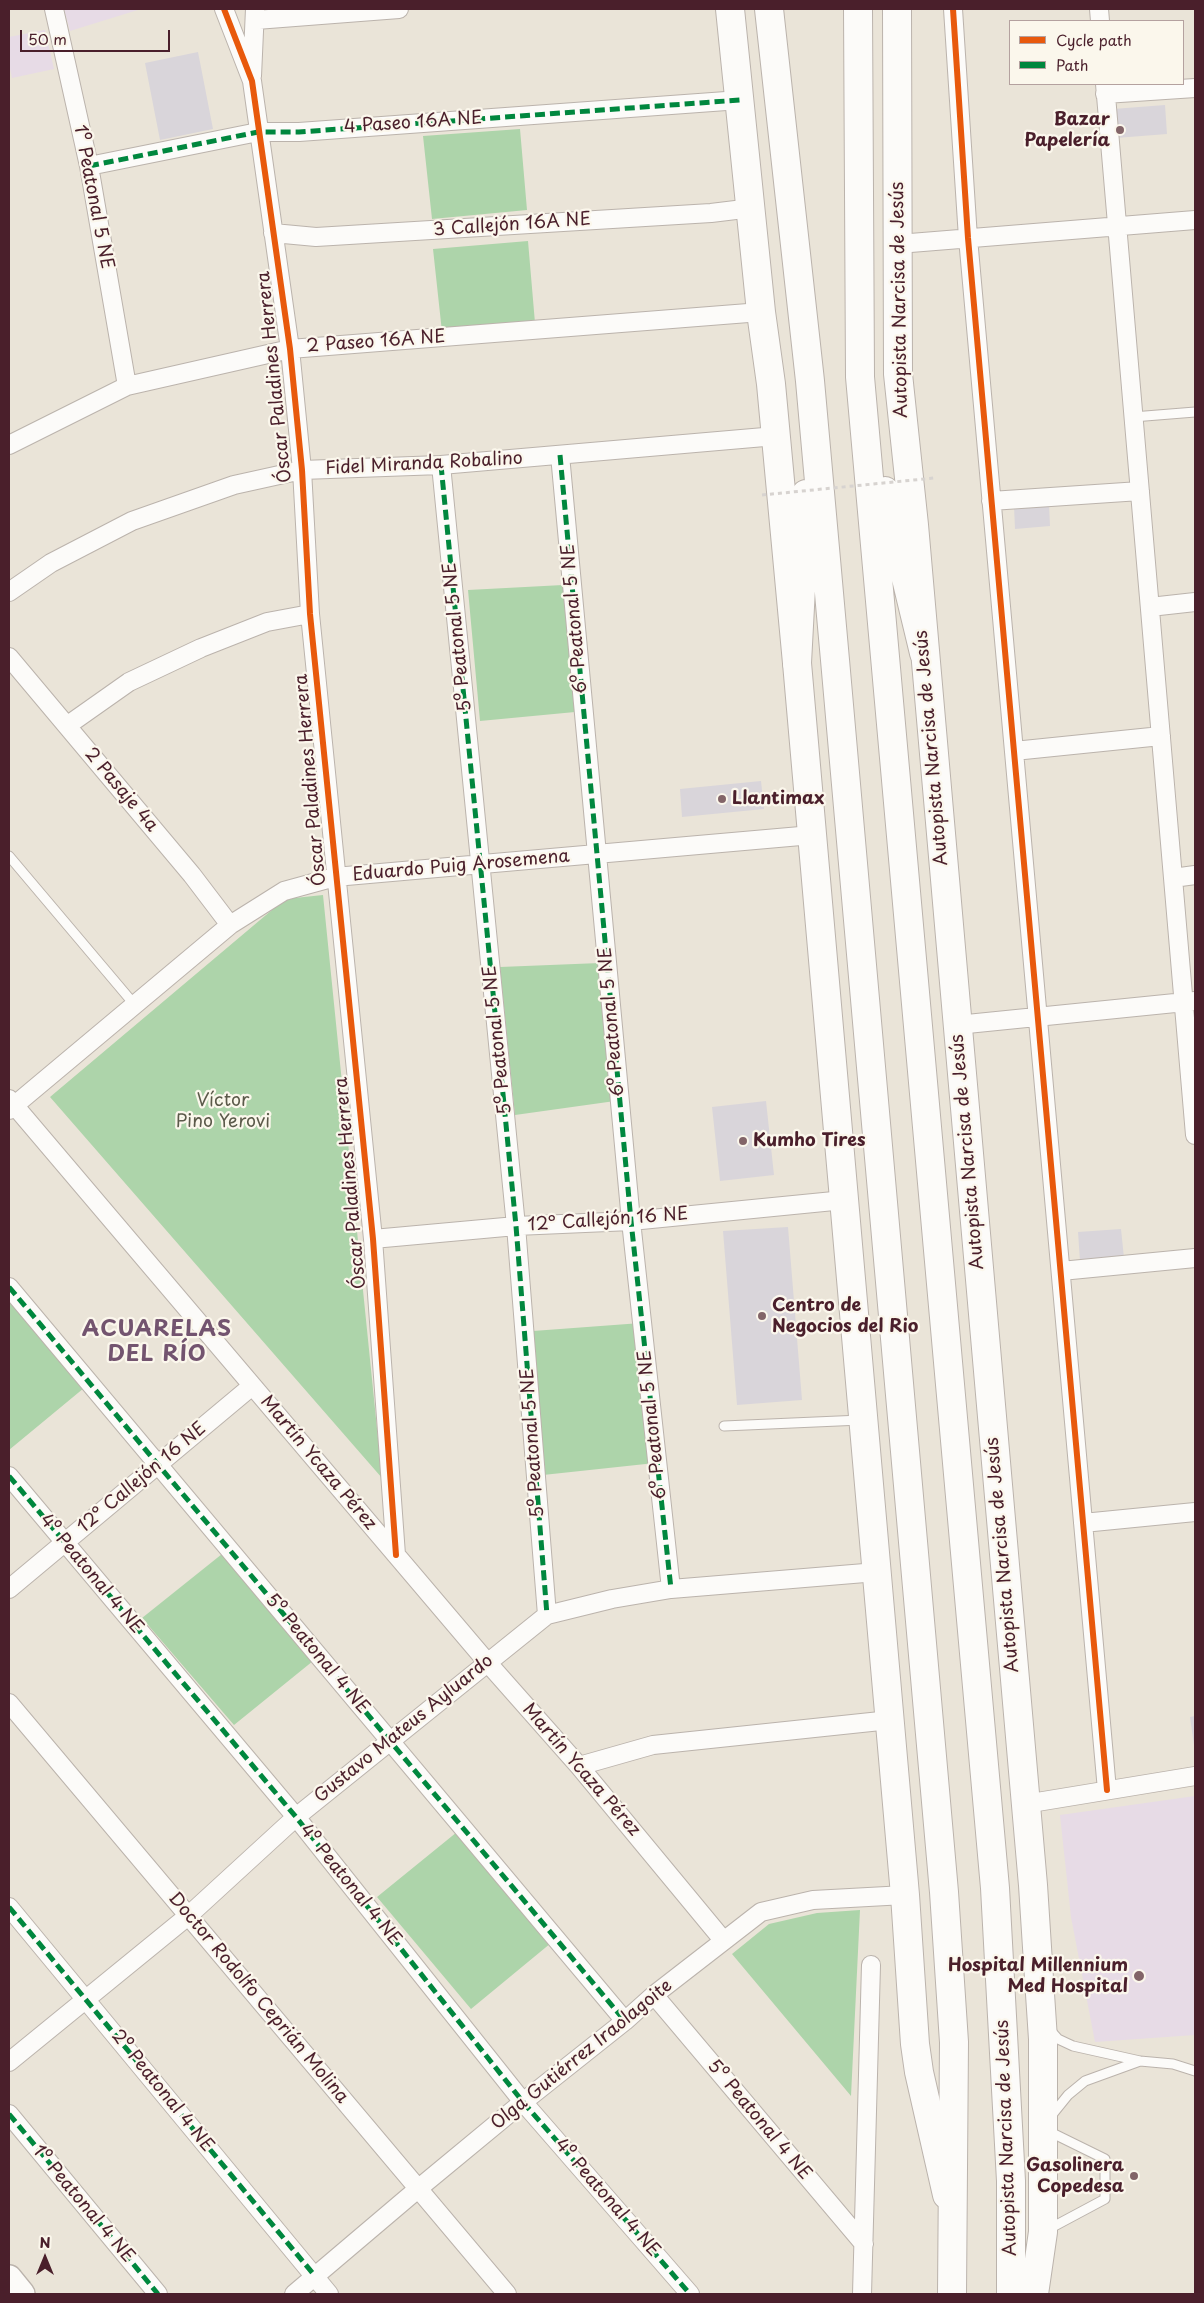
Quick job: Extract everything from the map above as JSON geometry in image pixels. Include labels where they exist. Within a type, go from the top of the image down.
[{"type":"main road","points":[[730,9],[752,208],[761,312],[771,384],[797,663],[905,1895],[915,2044],[919,2072],[947,2192],[952,2224]]},
{"type":"main road","name":"Autopista Narcisa de Jesús","points":[[897,9],[898,374],[1025,1804],[1043,2038],[1043,2232],[1034,2294]]},
{"type":"main road","name":"Autopista Narcisa de Jesús","points":[[857,13],[860,377],[995,1888],[1011,2181],[1011,2294]]},
{"type":"main road","points":[[772,15],[812,403],[944,1892],[954,2042],[952,2294]]},
{"type":"main road","points":[[862,399],[924,652]]},
{"type":"main road","points":[[797,663],[812,403]]},
{"type":"main road","points":[[1043,2232],[1044,2294]]},
{"type":"main road","points":[[947,2294],[951,2265]]},
{"type":"main road","points":[[9,2278],[22,2294]]},
{"type":"street","name":"1º Peatonal 5 NE","points":[[54,9],[89,166],[127,386]]},
{"type":"street","name":"Óscar Paladines Herrera","points":[[224,9],[252,81],[290,349],[302,470],[310,614],[335,877],[373,1239],[396,1555]]},
{"type":"street","points":[[252,81],[255,14],[399,9]]},
{"type":"street","points":[[953,9],[968,238],[1107,1790]]},
{"type":"street","points":[[1195,88],[1105,89],[1173,878],[1189,1001],[1195,1135]]},
{"type":"street","name":"4 Paseo 16A NE","points":[[89,166],[258,132],[298,132],[740,100]]},
{"type":"street","name":"3 Callejón 16A NE","points":[[273,233],[316,237],[712,213],[752,208]]},
{"type":"street","points":[[898,244],[1195,220]]},
{"type":"street","name":"2 Paseo 16A NE","points":[[10,440],[127,386],[290,349],[761,312]]},
{"type":"street","name":"Fidel Miranda Robalino","points":[[9,592],[51,563],[132,521],[234,485],[302,470],[441,465],[776,436]]},
{"type":"street","name":"6º Peatonal 5 NE","points":[[560,455],[631,1221],[671,1589]]},
{"type":"street","name":"5º Peatonal 5 NE","points":[[441,465],[516,1226],[546,1615]]},
{"type":"street","points":[[991,502],[1140,491]]},
{"type":"street","points":[[1150,607],[1195,602]]},
{"type":"street","points":[[68,725],[129,682],[201,648],[267,622],[310,614]]},
{"type":"street","name":"2 Pasaje 4a","points":[[9,657],[192,875],[230,926]]},
{"type":"street","points":[[1014,751],[1161,736]]},
{"type":"street","name":"Eduardo Puig Arosemena","points":[[11,1105],[230,926],[284,891],[335,877],[812,835]]},
{"type":"street","points":[[1173,878],[1195,875]]},
{"type":"street","points":[[957,1025],[1189,1001]]},
{"type":"street","name":"Martín Ycaza Pérez","points":[[11,1105],[487,1662],[580,1766],[723,1940]]},
{"type":"street","name":"12° Callejón 16 NE","points":[[373,1239],[516,1226],[631,1221],[844,1200]]},
{"type":"street","points":[[1060,1271],[1195,1258]]},
{"type":"street","name":"5º Peatonal 4 NE","points":[[9,1287],[625,2021]]},
{"type":"street","name":"12° Callejón 16 NE","points":[[9,1589],[252,1386]]},
{"type":"street","name":"4º Peatonal 4 NE","points":[[9,1476],[296,1817],[523,2102],[690,2294]]},
{"type":"street","points":[[1083,1523],[1195,1512]]},
{"type":"street","name":"Gustavo Mateus Ayluardo","points":[[9,2062],[188,1916],[296,1817],[546,1615],[612,1599],[671,1589],[877,1572]]},
{"type":"street","name":"Doctor Rodolfo Ceprián Molina","points":[[9,1703],[507,2294]]},
{"type":"street","points":[[580,1766],[653,1745],[890,1720]]},
{"type":"street","points":[[1025,1804],[1195,1776]]},
{"type":"street","name":"Olga Gutiérrez Iraolagoite","points":[[294,2294],[418,2188],[523,2102],[625,2021],[654,1995],[761,1912],[813,1900],[905,1895]]},
{"type":"street","name":"2º Peatonal 4 NE","points":[[9,1907],[329,2294]]},
{"type":"street","points":[[862,2294],[871,1966]]},
{"type":"street","name":"5º Peatonal 4 NE","points":[[654,1995],[864,2244]]},
{"type":"street","name":"1º Peatonal 4 NE","points":[[9,2114],[158,2294]]},
{"type":"lane","points":[[1133,417],[1195,412]]},
{"type":"lane","points":[[9,856],[134,1004]]},
{"type":"lane","points":[[724,1426],[863,1420]]},
{"type":"lane","points":[[1040,1994],[1050,2030],[1058,2040],[1073,2046],[1140,2061],[1173,2064],[1195,2071]]},
{"type":"lane","points":[[1043,2232],[1105,2200],[1105,2160],[1043,2129],[1053,2112],[1068,2095],[1086,2081],[1140,2061]]},
{"type":"path","points":[[762,494],[934,478]]},
{"type":"shaded area","points":[[64,9],[141,9],[70,31]]},
{"type":"shaded area","points":[[45,30],[54,69],[12,78],[9,64],[9,37]]},
{"type":"shaded area","name":"Hospital Millennium Med Hospital","points":[[1195,1796],[1195,2035],[1095,2042],[1071,1917],[1060,1815]]},
{"type":"green space","points":[[520,129],[527,210],[432,219],[423,136]]},
{"type":"green space","points":[[528,241],[535,323],[442,332],[433,249]]},
{"type":"green space","points":[[563,585],[575,712],[480,721],[468,590]]},
{"type":"green space","name":"Víctor Pino Yerovi","points":[[323,895],[382,1478],[50,1097],[285,899]]},
{"type":"green space","points":[[600,963],[615,1101],[515,1115],[500,967]]},
{"type":"green space","points":[[9,1297],[84,1388],[9,1450]]},
{"type":"green space","points":[[641,1323],[655,1463],[543,1475],[533,1331]]},
{"type":"green space","points":[[222,1554],[313,1661],[234,1725],[142,1618]]},
{"type":"green space","points":[[457,1832],[551,1943],[471,2009],[377,1897]]},
{"type":"green space","points":[[860,1910],[851,2096],[732,1954],[769,1924],[817,1913]]},
{"type":"building","points":[[198,52],[213,129],[160,140],[145,63]]},
{"type":"building","points":[[1165,105],[1167,134],[1116,138],[1113,109]]},
{"type":"building","points":[[1049,504],[1050,526],[1015,529],[1014,506]]},
{"type":"building","name":"Llantimax","points":[[761,781],[764,809],[682,817],[680,789]]},
{"type":"building","name":"Kumho Tires","points":[[766,1101],[774,1175],[720,1181],[712,1107]]},
{"type":"building","name":"Centro de Negocios del Rio","points":[[788,1227],[802,1400],[737,1405],[723,1231]]},
{"type":"building","points":[[1121,1229],[1124,1258],[1080,1261],[1078,1232]]},
{"type":"building","points":[[1195,1716],[1195,1744],[1194,1745],[1190,1717]]},
{"type":"marked path","points":[[89,166],[258,132],[299,132],[740,100]]},
{"type":"marked path","points":[[560,455],[631,1221],[671,1589]]},
{"type":"marked path","points":[[441,465],[516,1226],[547,1615]]},
{"type":"marked path","points":[[9,1287],[625,2021]]},
{"type":"marked path","points":[[9,1476],[296,1817],[523,2102],[690,2294]]},
{"type":"marked path","points":[[9,1907],[315,2276]]},
{"type":"marked path","points":[[9,2114],[158,2294]]},
{"type":"cycle path","points":[[224,9],[252,81],[290,349],[302,470],[310,614],[373,1239],[396,1555]]},
{"type":"cycle path","points":[[953,9],[968,238],[1107,1790]]},
{"type":"place","name":"Bazar Papelería","points":[[1120,130]]},
{"type":"place","name":"Llantimax","points":[[722,799]]},
{"type":"place","name":"Kumho Tires","points":[[743,1141]]},
{"type":"place","name":"Centro de Negocios del Rio","points":[[762,1316]]},
{"type":"place","name":"Hospital Millennium Med Hospital","points":[[1139,1976]]},
{"type":"place","name":"Gasolinera Copedesa","points":[[1134,2176]]},
{"type":"district","name":"ACUARELAS DEL RÍO","points":[[157,1342]]}]
